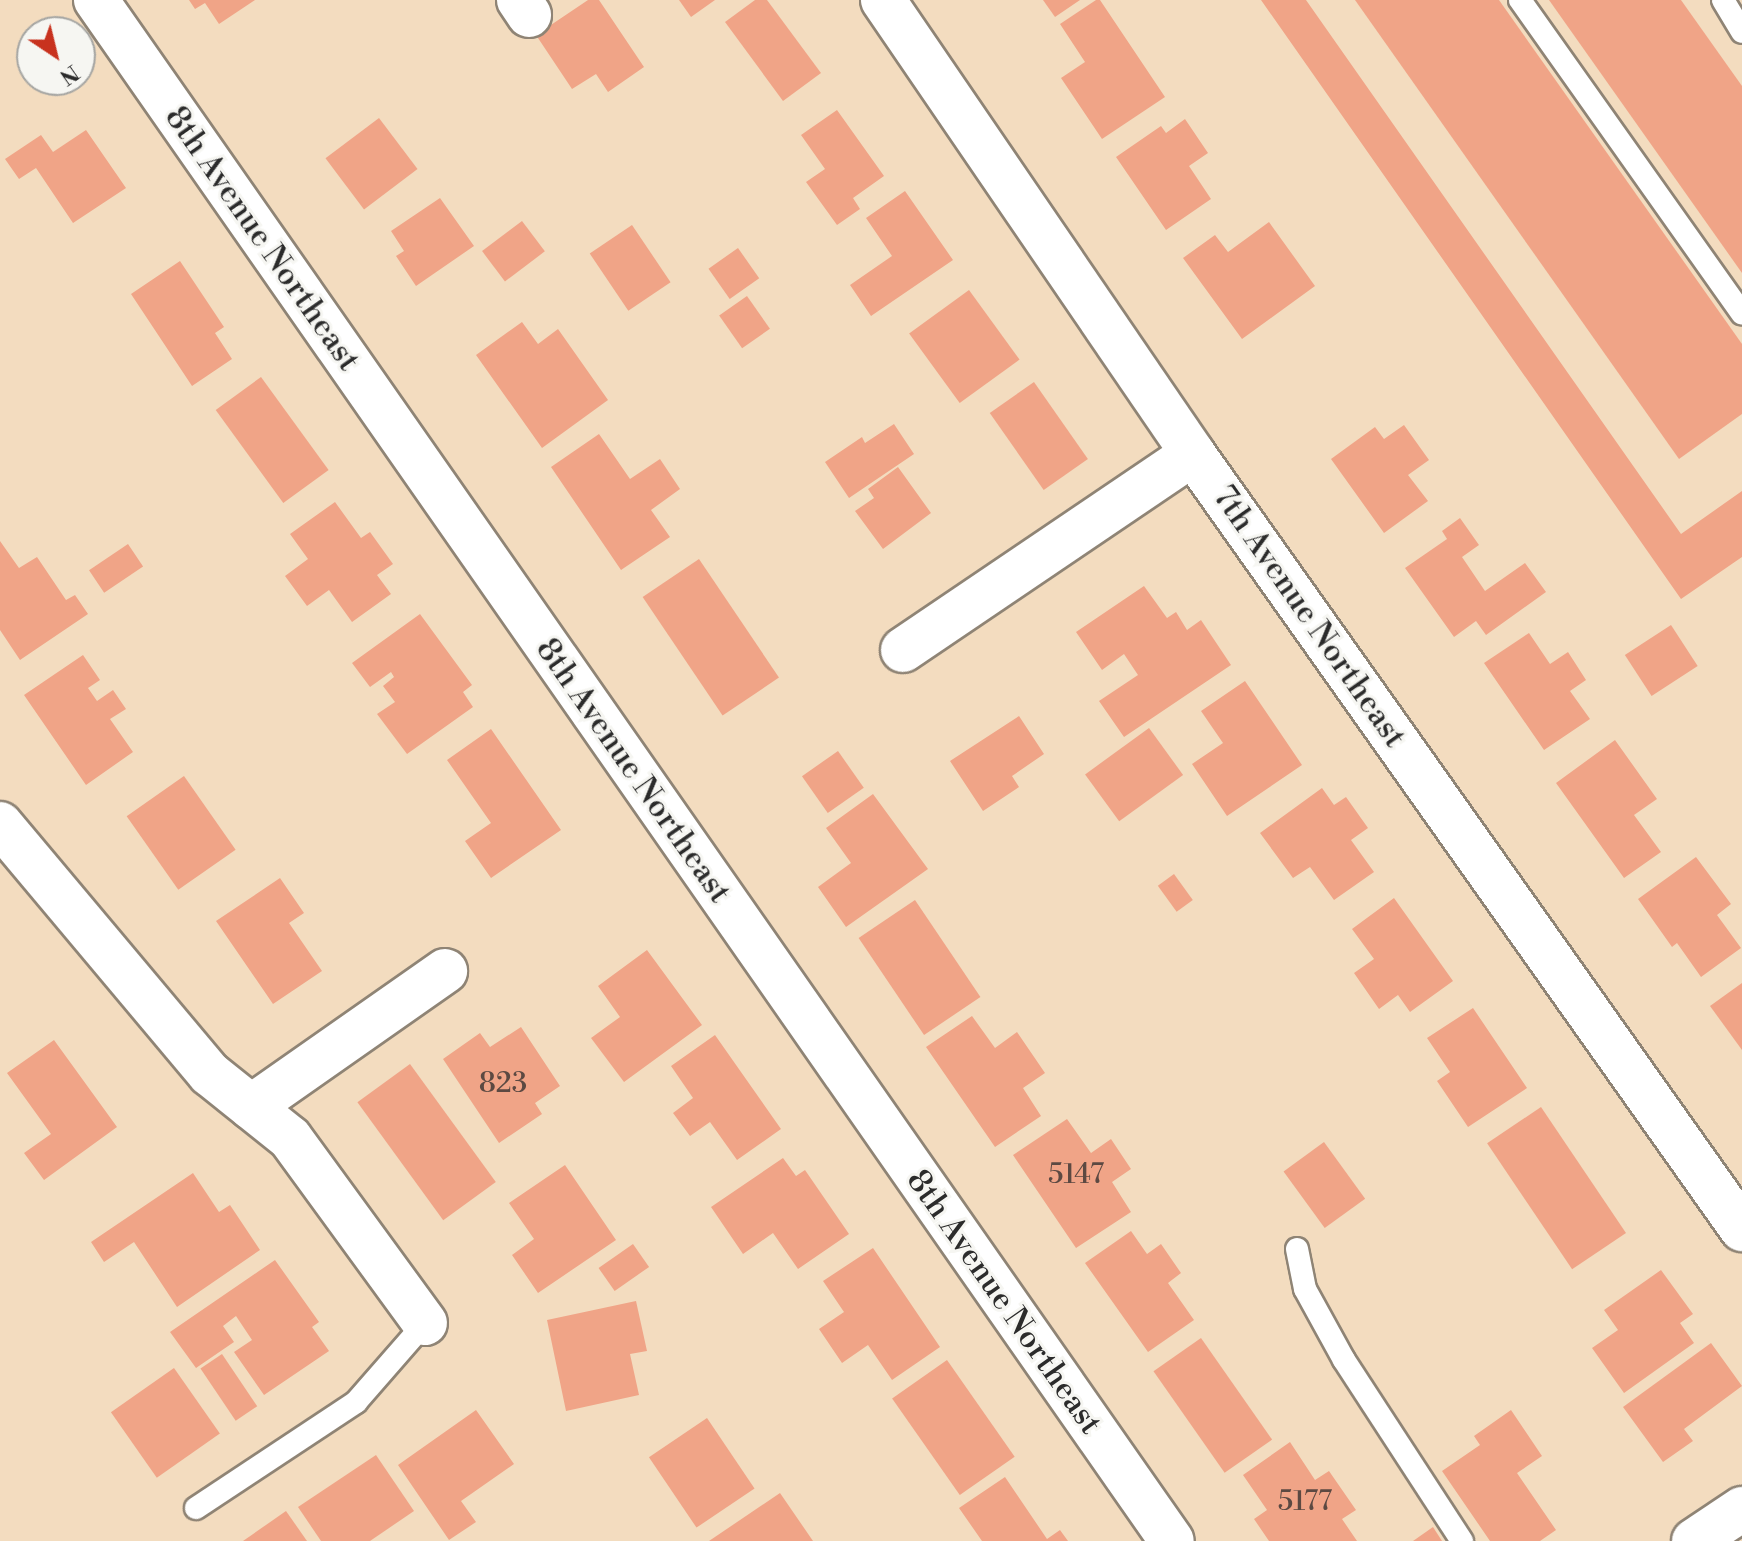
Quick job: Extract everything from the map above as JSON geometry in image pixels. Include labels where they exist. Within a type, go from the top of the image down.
[{"type":"street","name":"8th Avenue Northeast","points":[[96,0],[1172,1541]]},
{"type":"street","name":"7th Avenue Northeast","points":[[883,0],[1193,454],[1742,1229]]},
{"type":"street","points":[[903,650],[1193,454]]},
{"type":"street","points":[[0,824],[210,1074],[290,1138],[425,1323]]},
{"type":"street","points":[[251,1107],[445,971]]},
{"type":"street","points":[[1694,1541],[1742,1509]]},
{"type":"lane","points":[[1520,0],[1742,313]]},
{"type":"lane","points":[[1723,0],[1742,32]]},
{"type":"lane","points":[[1297,1249],[1305,1289],[1344,1360],[1462,1541]]},
{"type":"lane","points":[[196,1508],[356,1402],[425,1323]]},
{"type":"building","points":[[189,0],[255,0],[219,24],[205,3],[195,9]]},
{"type":"building","points":[[588,0],[599,0],[644,67],[608,92],[596,74],[572,89],[536,35]]},
{"type":"building","points":[[679,0],[715,0],[691,17]]},
{"type":"building","points":[[755,0],[767,0],[821,73],[783,101],[725,22]]},
{"type":"building","points":[[1043,0],[1080,0],[1055,17]]},
{"type":"building","points":[[1100,0],[1165,97],[1102,139],[1061,78],[1085,62],[1060,24]]},
{"type":"building","points":[[1261,0],[1306,0],[1681,534],[1742,491],[1742,557],[1681,599]]},
{"type":"building","points":[[1355,0],[1499,0],[1742,344],[1742,414],[1679,459]]},
{"type":"building","points":[[1549,0],[1681,0],[1742,86],[1742,273]]},
{"type":"building","points":[[837,110],[884,176],[853,198],[860,209],[837,225],[806,182],[825,169],[801,135]]},
{"type":"building","points":[[379,118],[418,169],[364,209],[325,158]]},
{"type":"building","points":[[1185,119],[1208,153],[1189,166],[1211,199],[1166,230],[1116,157],[1161,126],[1166,133]]},
{"type":"building","points":[[86,130],[126,188],[73,223],[36,168],[19,179],[5,159],[41,135],[53,152]]},
{"type":"building","points":[[905,191],[953,260],[871,316],[850,285],[892,256],[866,218]]},
{"type":"building","points":[[440,198],[474,246],[416,286],[396,256],[404,251],[391,231]]},
{"type":"building","points":[[522,221],[545,251],[505,281],[482,251]]},
{"type":"building","points":[[1269,222],[1315,286],[1242,339],[1183,258],[1215,235],[1228,252]]},
{"type":"building","points":[[632,225],[671,282],[628,311],[590,254]]},
{"type":"building","points":[[738,248],[759,278],[730,299],[709,269]]},
{"type":"building","points":[[180,261],[224,327],[215,333],[232,359],[192,386],[131,294]]},
{"type":"building","points":[[969,290],[1020,360],[960,403],[909,333]]},
{"type":"building","points":[[747,296],[770,329],[742,348],[719,316]]},
{"type":"building","points":[[522,322],[538,344],[558,329],[608,400],[542,448],[476,355]]},
{"type":"building","points":[[261,377],[329,470],[283,503],[216,410]]},
{"type":"building","points":[[1034,382],[1088,459],[1044,490],[990,413]]},
{"type":"building","points":[[894,424],[914,454],[849,498],[825,462],[862,437],[865,443]]},
{"type":"building","points":[[1404,425],[1429,460],[1408,475],[1428,501],[1384,533],[1331,459],[1375,427],[1384,439]]},
{"type":"building","points":[[599,434],[630,479],[660,459],[680,489],[651,510],[670,537],[621,570],[551,467]]},
{"type":"building","points":[[898,467],[931,513],[883,549],[855,511],[874,498],[868,489]]},
{"type":"building","points":[[335,502],[361,538],[370,532],[393,564],[377,575],[391,594],[352,622],[329,590],[307,606],[285,576],[308,559],[290,534]]},
{"type":"building","points":[[1460,518],[1479,545],[1462,557],[1485,591],[1525,563],[1546,592],[1486,635],[1476,621],[1454,637],[1405,568],[1447,539],[1442,531]]},
{"type":"building","points":[[0,541],[19,568],[37,557],[66,600],[75,595],[88,614],[20,660],[0,630]]},
{"type":"building","points":[[128,544],[143,566],[104,593],[89,570]]},
{"type":"building","points":[[699,559],[779,678],[723,716],[643,597]]},
{"type":"building","points":[[1144,586],[1167,618],[1176,612],[1187,630],[1201,620],[1231,665],[1124,737],[1099,701],[1138,675],[1124,654],[1102,670],[1076,632]]},
{"type":"building","points":[[420,614],[472,685],[463,692],[473,707],[407,754],[377,714],[395,702],[383,686],[394,677],[391,672],[370,687],[352,663]]},
{"type":"building","points":[[1671,625],[1698,666],[1652,696],[1625,655]]},
{"type":"building","points":[[1529,633],[1550,664],[1568,652],[1586,680],[1570,691],[1590,719],[1544,750],[1484,663]]},
{"type":"building","points":[[83,655],[100,680],[88,688],[97,701],[113,690],[126,709],[110,719],[133,752],[86,785],[24,695]]},
{"type":"building","points":[[1245,681],[1302,765],[1227,816],[1192,764],[1223,743],[1201,711]]},
{"type":"building","points":[[1019,716],[1044,754],[1012,776],[1019,787],[983,811],[950,761]]},
{"type":"building","points":[[1149,728],[1183,775],[1119,821],[1085,774]]},
{"type":"building","points":[[491,729],[561,830],[491,878],[465,841],[491,823],[447,760]]},
{"type":"building","points":[[1615,740],[1657,799],[1634,815],[1661,852],[1624,878],[1556,783]]},
{"type":"building","points":[[838,751],[864,788],[828,813],[802,776]]},
{"type":"building","points":[[184,776],[236,850],[178,890],[127,816]]},
{"type":"building","points":[[1322,788],[1334,805],[1346,797],[1368,828],[1351,840],[1374,872],[1334,900],[1310,867],[1293,878],[1260,833]]},
{"type":"building","points":[[873,794],[928,869],[846,927],[818,887],[851,863],[826,828]]},
{"type":"building","points":[[1696,857],[1731,904],[1717,915],[1741,948],[1701,977],[1677,943],[1672,947],[1638,899]]},
{"type":"building","points":[[1174,874],[1193,900],[1177,912],[1158,886]]},
{"type":"building","points":[[280,878],[304,913],[289,923],[322,971],[273,1004],[216,921]]},
{"type":"building","points":[[1394,898],[1453,981],[1410,1012],[1398,995],[1379,1009],[1354,973],[1374,959],[1352,929]]},
{"type":"building","points":[[915,900],[980,997],[924,1035],[859,938]]},
{"type":"building","points":[[647,950],[702,1025],[624,1082],[591,1038],[620,1017],[598,986]]},
{"type":"building","points":[[1742,983],[1742,1050],[1710,1006]]},
{"type":"building","points":[[1473,1008],[1527,1088],[1468,1127],[1437,1081],[1450,1072],[1427,1038]]},
{"type":"building","points":[[972,1016],[995,1048],[1017,1032],[1045,1073],[1023,1088],[1041,1116],[995,1147],[926,1047]]},
{"type":"building","points":[[521,1027],[560,1086],[535,1103],[542,1114],[499,1143],[443,1059],[480,1033],[490,1047]]},
{"type":"building","points":[[715,1035],[781,1129],[737,1160],[710,1122],[690,1136],[673,1113],[693,1098],[671,1066]]},
{"type":"building","points":[[54,1040],[117,1127],[44,1180],[24,1153],[51,1134],[7,1073]]},
{"type":"building","points":[[410,1064],[496,1182],[443,1220],[357,1102]]},
{"type":"building","points":[[1541,1107],[1626,1233],[1572,1269],[1487,1143]]},
{"type":"building","points":[[1067,1119],[1091,1153],[1111,1139],[1131,1169],[1112,1182],[1131,1212],[1076,1248],[1013,1155]]},
{"type":"building","points":[[1324,1142],[1365,1199],[1325,1228],[1284,1171]]},
{"type":"building","points":[[783,1158],[796,1176],[805,1170],[849,1234],[798,1269],[773,1233],[743,1254],[711,1207]]},
{"type":"building","points":[[565,1165],[616,1240],[538,1293],[512,1255],[534,1239],[509,1203]]},
{"type":"building","points":[[193,1173],[219,1212],[230,1205],[260,1250],[177,1307],[134,1242],[104,1262],[91,1242]]},
{"type":"building","points":[[1131,1231],[1147,1254],[1161,1244],[1181,1273],[1168,1283],[1194,1320],[1148,1352],[1085,1263]]},
{"type":"building","points":[[633,1244],[649,1267],[615,1291],[599,1268]]},
{"type":"building","points":[[873,1248],[940,1347],[892,1380],[868,1345],[842,1363],[819,1329],[844,1312],[823,1281]]},
{"type":"building","points":[[275,1260],[319,1322],[312,1327],[329,1351],[264,1395],[234,1352],[252,1340],[236,1316],[223,1326],[234,1342],[196,1368],[170,1332]]},
{"type":"building","points":[[1661,1270],[1693,1314],[1680,1323],[1694,1343],[1624,1393],[1592,1348],[1618,1330],[1604,1310]]},
{"type":"building","points":[[636,1301],[647,1351],[630,1354],[639,1395],[566,1411],[547,1320]]},
{"type":"building","points":[[1201,1338],[1272,1440],[1225,1473],[1153,1371]]},
{"type":"building","points":[[1711,1343],[1742,1386],[1684,1429],[1693,1441],[1663,1462],[1623,1407]]},
{"type":"building","points":[[222,1354],[257,1406],[236,1421],[200,1369]]},
{"type":"building","points":[[947,1360],[1015,1457],[960,1495],[892,1398]]},
{"type":"building","points":[[174,1368],[220,1434],[157,1478],[111,1412]]},
{"type":"building","points":[[476,1410],[514,1464],[461,1501],[476,1522],[449,1540],[398,1465]]},
{"type":"building","points":[[1511,1410],[1542,1456],[1517,1473],[1556,1530],[1540,1541],[1490,1541],[1442,1471],[1480,1445],[1474,1436]]},
{"type":"building","points":[[707,1418],[755,1488],[696,1528],[649,1457]]},
{"type":"building","points":[[1290,1442],[1315,1480],[1329,1471],[1356,1510],[1342,1519],[1357,1541],[1269,1541],[1254,1519],[1267,1510],[1243,1475]]},
{"type":"building","points":[[376,1455],[414,1511],[370,1541],[321,1541],[298,1507]]},
{"type":"building","points":[[1005,1477],[1047,1539],[1060,1530],[1068,1541],[982,1541],[959,1508]]},
{"type":"building","points":[[780,1493],[813,1541],[709,1541]]},
{"type":"building","points":[[286,1511],[307,1541],[243,1541]]},
{"type":"building","points":[[1433,1527],[1442,1541],[1413,1541]]}]
